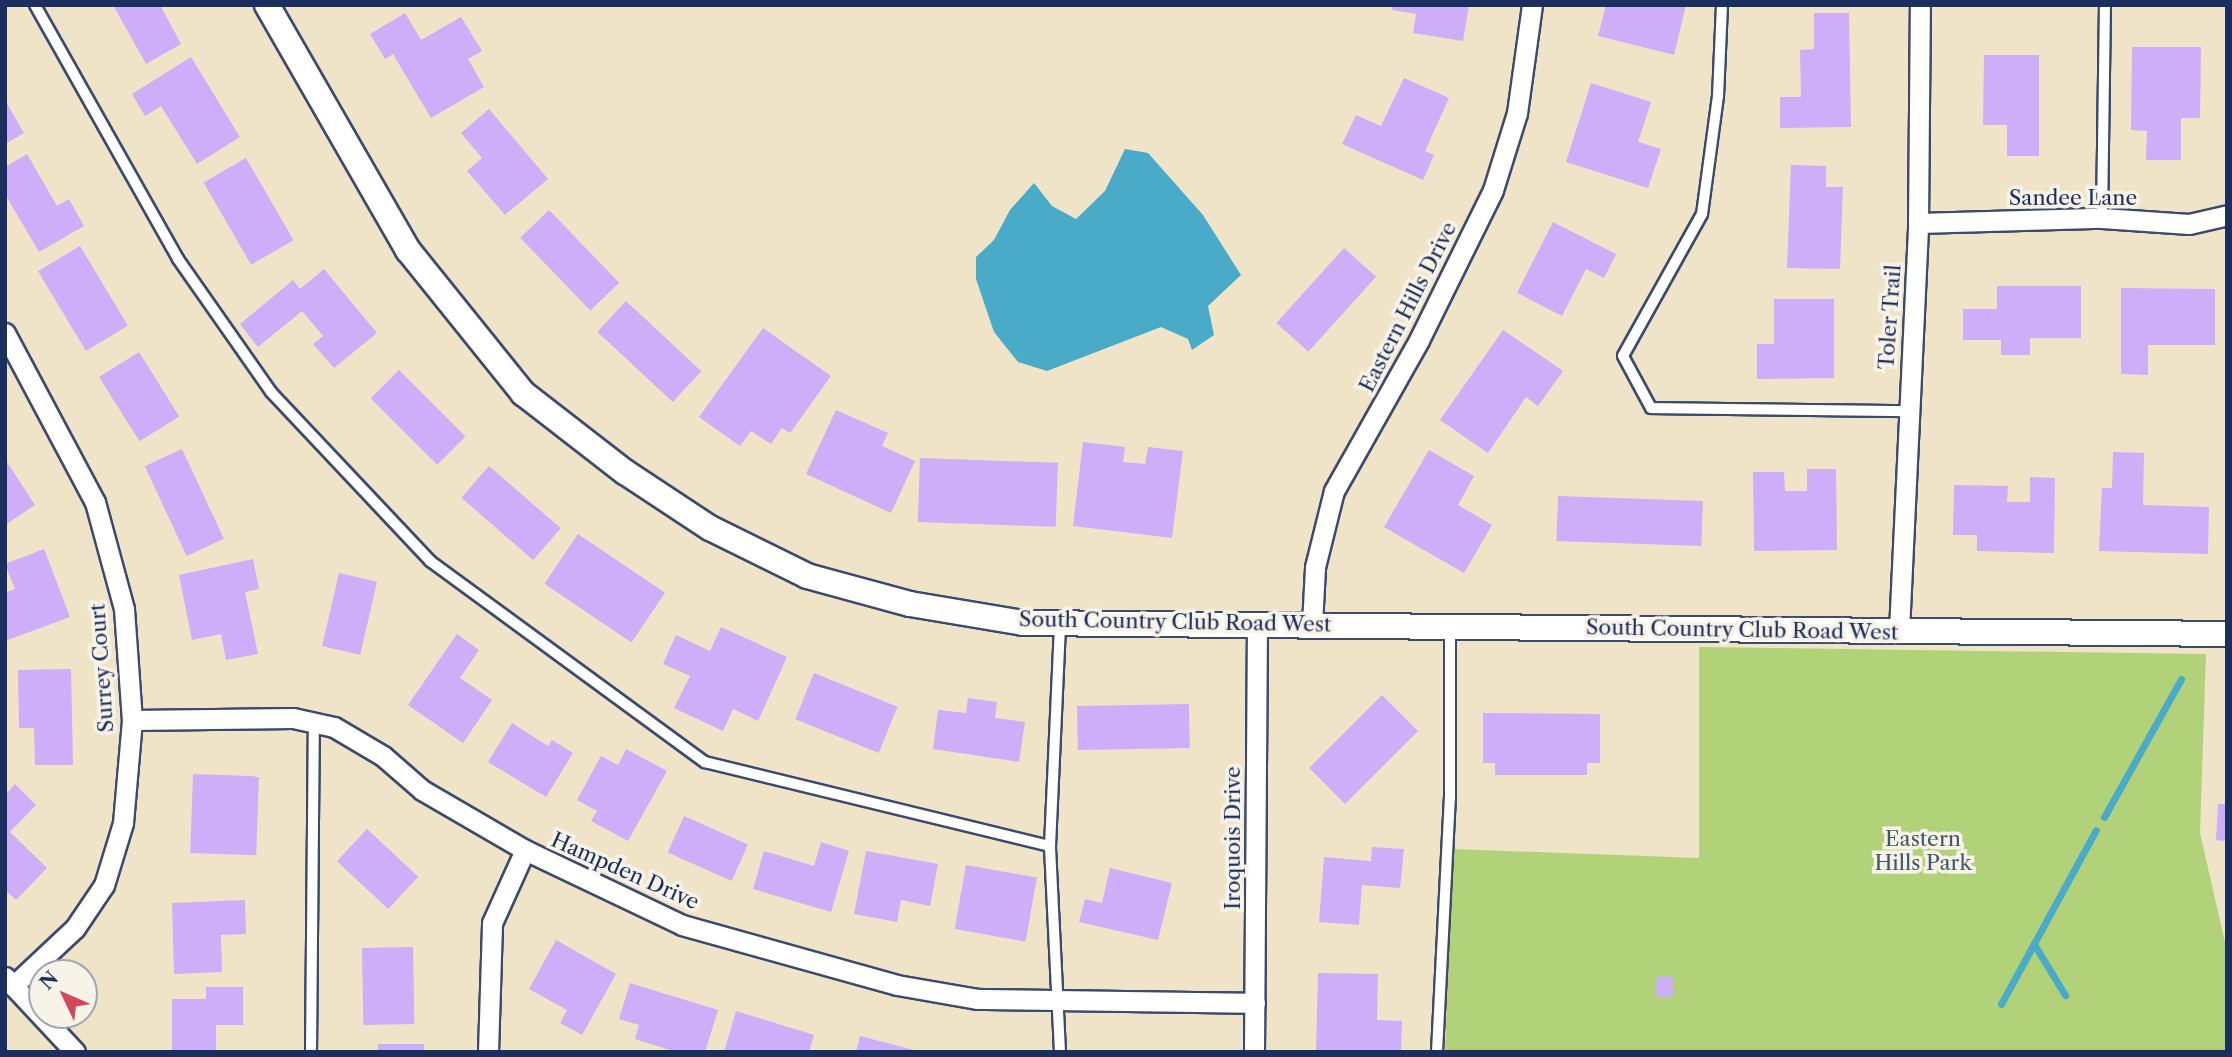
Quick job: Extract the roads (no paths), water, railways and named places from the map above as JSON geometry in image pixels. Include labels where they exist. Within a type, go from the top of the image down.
[{"type":"street","name":"South Country Club Road West","points":[[267,5],[408,250],[523,393],[625,472],[710,528],[807,576],[910,604],[1023,623],[2227,634]]},
{"type":"street","name":"Eastern Hills Drive","points":[[1312,625],[1315,567],[1334,491],[1419,340],[1493,190],[1517,113],[1532,5]]},
{"type":"street","name":"Toler Trail","points":[[1899,631],[1907,411],[1919,223],[1920,5]]},
{"type":"street","name":"Sandee Lane","points":[[1919,223],[2102,218],[2189,224],[2227,215]]},
{"type":"street","name":"Surrey Court","points":[[5,333],[95,502],[124,609],[132,720],[123,823],[104,885],[75,929],[9,981]]},
{"type":"street","name":"Iroquois Drive","points":[[1254,1052],[1257,625]]},
{"type":"street","name":"Hampden Drive","points":[[132,720],[293,718],[334,727],[383,756],[422,790],[525,850],[682,925],[870,978],[977,999],[1255,1003]]},
{"type":"street","points":[[488,1052],[492,923],[525,850]]},
{"type":"street","points":[[9,981],[75,1052]]},
{"type":"lane","points":[[35,5],[178,259],[271,392],[429,561],[705,762],[1050,846]]},
{"type":"lane","points":[[1722,5],[1718,96],[1702,214],[1623,356],[1651,408],[1907,411]]},
{"type":"lane","points":[[2102,218],[2105,5]]},
{"type":"lane","points":[[1060,623],[1050,846],[1060,1052]]},
{"type":"lane","points":[[1437,1052],[1450,798],[1450,626]]},
{"type":"lane","points":[[311,1052],[314,722]]},
{"type":"water","points":[[1125,149],[1148,153],[1203,215],[1241,275],[1208,306],[1214,335],[1192,350],[1188,339],[1161,327],[1047,371],[1018,362],[994,332],[976,279],[976,257],[994,240],[1010,210],[1034,183],[1052,206],[1076,219],[1105,191]]},
{"type":"waterway","points":[[2104,817],[2181,679]]},
{"type":"waterway","points":[[2001,1004],[2096,830]]},
{"type":"waterway","points":[[2034,944],[2065,995]]},
{"type":"park label","name":"Eastern Hills Park","points":[[1923,851]]}]
